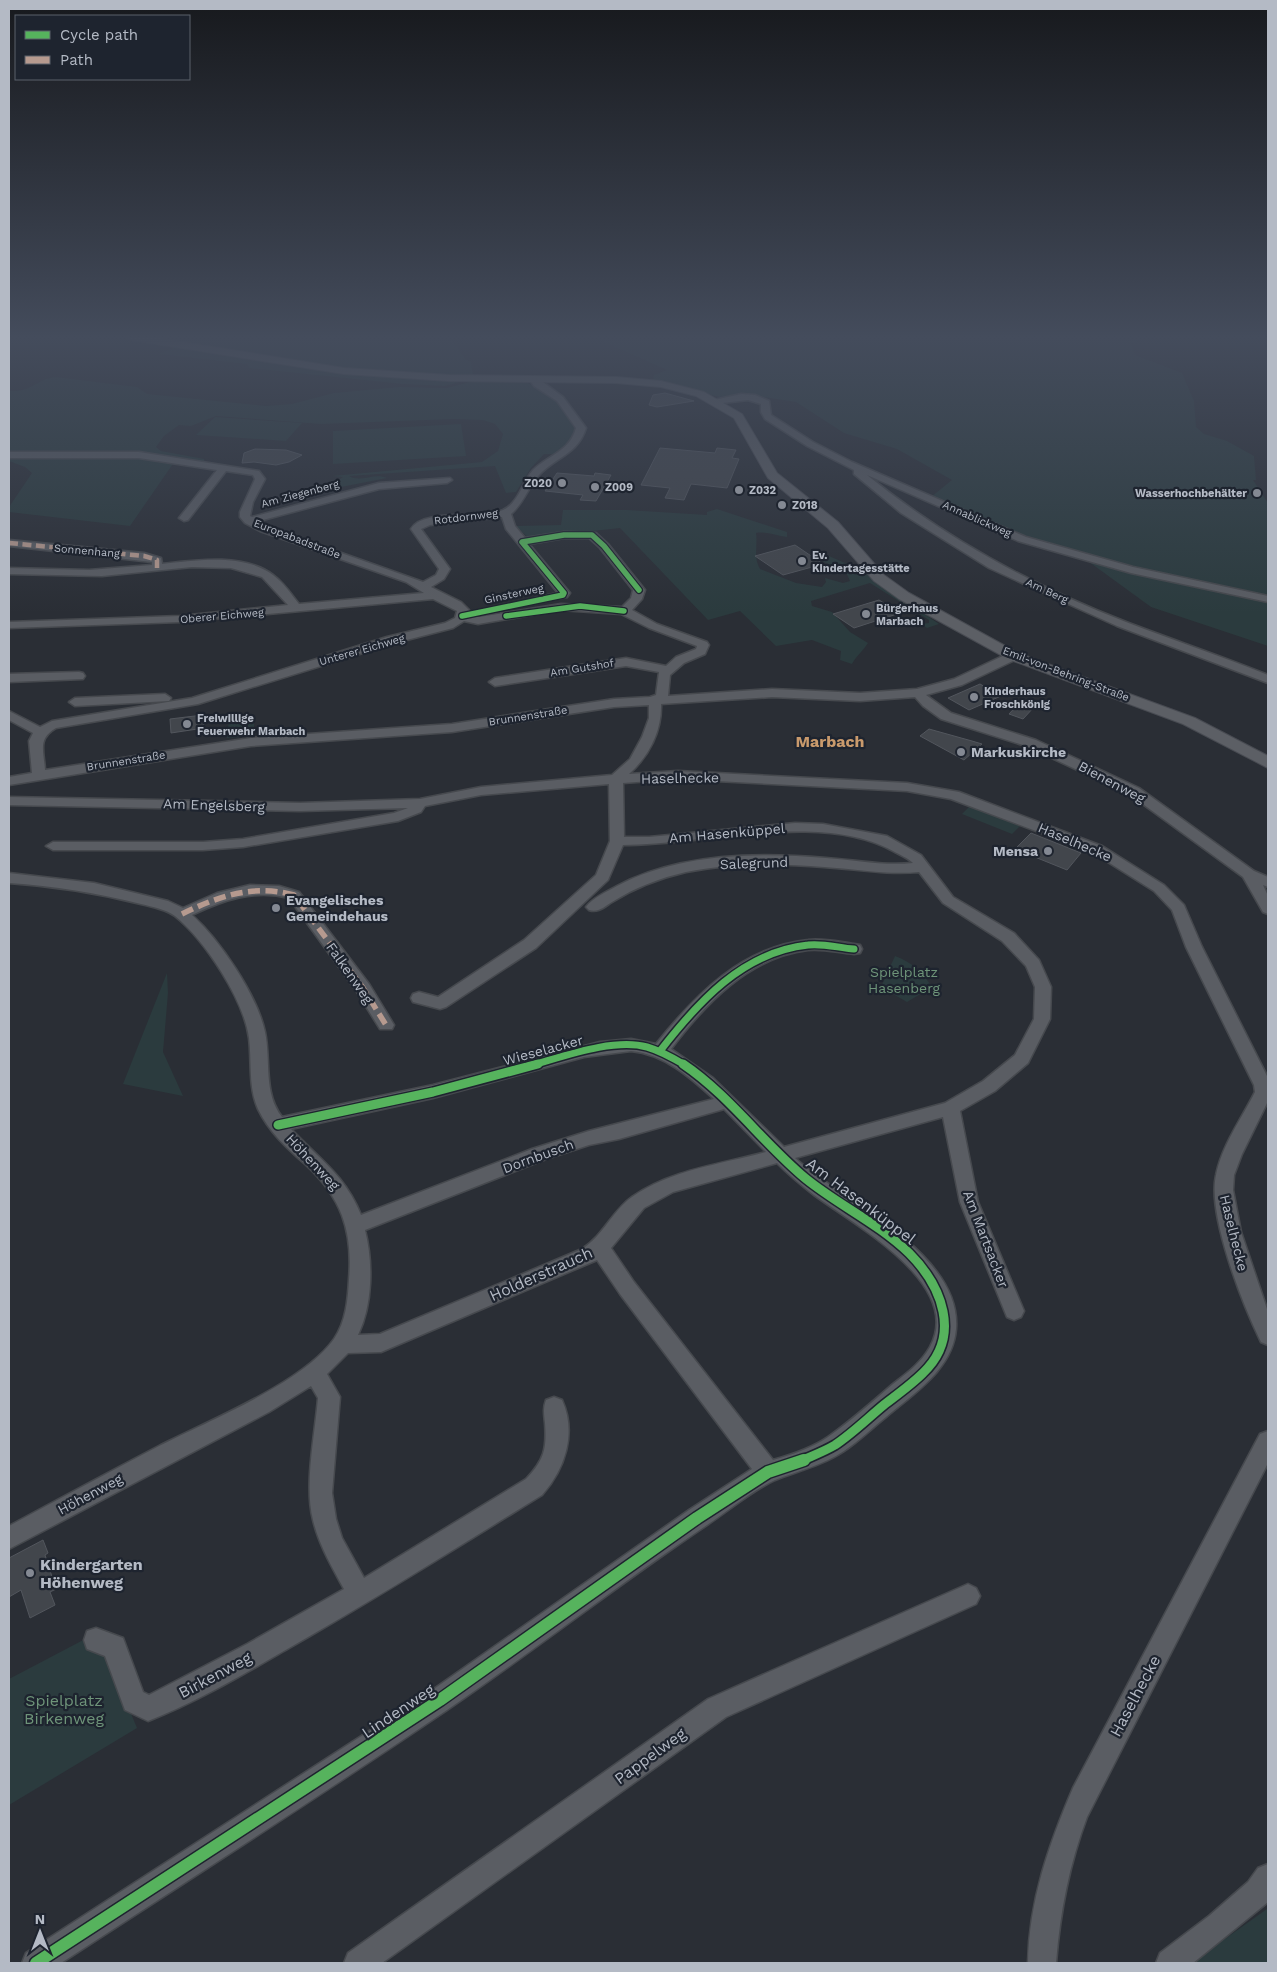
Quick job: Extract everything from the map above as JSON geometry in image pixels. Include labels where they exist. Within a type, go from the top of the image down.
[{"type":"main road","name":"Emil-von-Behring-Straße","points":[[746,429],[772,475],[833,525],[879,578],[950,624],[1013,656],[1188,721],[1222,737],[1268,763]]},
{"type":"street","points":[[506,513],[516,507],[536,474],[572,448],[579,438],[581,429]]},
{"type":"street","name":"Annablickweg","points":[[786,429],[848,464],[1022,539],[1131,570],[1268,599]]},
{"type":"street","name":"Europabadstraße","points":[[9,455],[139,455],[256,473],[260,479],[256,491],[247,504],[245,517],[249,521],[264,529],[425,586],[434,595]]},
{"type":"street","name":"Am Berg","points":[[848,464],[905,511],[993,566],[1121,624],[1268,679]]},
{"type":"street","points":[[184,518],[224,467]]},
{"type":"street","name":"Am Ziegenberg","points":[[249,521],[379,486],[447,480]]},
{"type":"street","name":"Ginsterweg","points":[[462,616],[563,595],[564,593],[510,527],[506,513]]},
{"type":"street","name":"Rotdornweg","points":[[425,586],[440,577],[445,569],[416,530],[417,527],[428,522],[506,513]]},
{"type":"street","points":[[522,542],[581,533],[592,535],[604,546],[639,590],[639,596],[634,604],[624,611]]},
{"type":"street","name":"Sonnenhang","points":[[9,543],[144,556],[157,560],[157,568]]},
{"type":"street","name":"Sonnenhang","points":[[9,571],[116,572],[217,564],[256,571],[274,581],[296,609]]},
{"type":"street","points":[[419,998],[440,1003],[530,944],[603,877],[617,841],[616,779],[636,761],[649,737],[662,682],[667,670],[680,660],[701,651],[703,646],[693,639],[653,626],[624,611],[580,606],[478,620],[462,616],[463,610],[456,602],[434,595]]},
{"type":"street","name":"Oberer Eichweg","points":[[9,625],[140,622],[434,595]]},
{"type":"street","name":"Unterer Eichweg","points":[[40,732],[52,726],[194,702],[222,691],[391,640],[449,626],[455,624],[462,616]]},
{"type":"street","name":"Brunnenstraße","points":[[39,776],[251,742],[452,728],[614,702],[772,693],[860,697],[918,693],[958,682],[1013,656]]},
{"type":"street","name":"Am Gutshof","points":[[495,682],[626,662],[667,670]]},
{"type":"street","points":[[9,678],[78,676]]},
{"type":"street","name":"Unterer Eichweg","points":[[75,702],[156,699],[222,691]]},
{"type":"street","name":"Bienenweg","points":[[918,693],[927,703],[946,716],[1040,747],[1134,791],[1249,874],[1268,882]]},
{"type":"street","points":[[9,715],[40,732],[36,742],[39,776],[9,781]]},
{"type":"street","name":"Haselhecke","points":[[616,779],[678,774],[887,785],[940,792],[982,805],[1097,849],[1159,888],[1173,900],[1184,915],[1194,946],[1264,1085],[1264,1092],[1230,1160],[1224,1177],[1223,1191],[1238,1258],[1262,1308],[1268,1336]]},
{"type":"street","name":"Am Engelsberg","points":[[9,801],[300,807],[420,803],[481,791],[616,779]]},
{"type":"street","name":"Am Engelsberg","points":[[53,846],[203,846],[243,843],[398,817],[416,810],[420,803]]},
{"type":"street","name":"Am Hasenküppel","points":[[617,841],[649,841],[795,827],[823,828],[882,839],[906,851],[922,867],[948,900],[1008,938],[1033,964],[1043,987],[1042,1019],[1022,1059],[989,1086],[950,1108],[779,1155]]},
{"type":"street","name":"Salegrund","points":[[594,907],[618,891],[649,877],[717,864],[793,861],[884,869],[922,867]]},
{"type":"street","points":[[1249,874],[1268,909]]},
{"type":"street","name":"Höhenweg","points":[[9,878],[59,882],[108,890],[167,906],[182,914],[220,960],[255,1027],[267,1110],[278,1125],[328,1176],[341,1193],[347,1203],[354,1226],[358,1249],[358,1298],[350,1328],[343,1344],[314,1372],[253,1409],[9,1538]]},
{"type":"street","name":"Falkenweg","points":[[182,914],[220,896],[239,891],[271,890],[294,895],[363,988],[386,1025]]},
{"type":"street","points":[[660,1051],[687,1014],[712,989],[738,971],[767,956],[809,945],[854,949]]},
{"type":"street","name":"Wieselacker","points":[[278,1125],[421,1095],[583,1051],[644,1046],[683,1062],[779,1155]]},
{"type":"street","name":"Dornbusch","points":[[354,1226],[539,1154],[589,1138],[619,1132],[726,1102]]},
{"type":"street","name":"Am Martsacker","points":[[950,1108],[969,1202],[1014,1311]]},
{"type":"street","name":"Am Hasenküppel","points":[[768,1472],[795,1464],[835,1445],[924,1372],[936,1359],[947,1335],[945,1318],[934,1284],[914,1258],[903,1247],[807,1180],[779,1155]]},
{"type":"street","name":"Holderstrauch","points":[[343,1344],[381,1343],[589,1255],[600,1248],[637,1202],[650,1194],[667,1186],[779,1155]]},
{"type":"street","points":[[600,1248],[627,1288],[768,1472]]},
{"type":"street","points":[[314,1372],[329,1397],[321,1493],[324,1519],[332,1543],[360,1594]]},
{"type":"street","name":"Birkenweg","points":[[96,1640],[114,1647],[134,1701],[148,1708],[164,1702],[360,1594],[534,1487],[546,1476],[554,1461],[558,1444],[554,1407]]},
{"type":"street","name":"Haselhecke","points":[[1042,1963],[1051,1887],[1064,1840],[1082,1798],[1268,1442]]},
{"type":"street","name":"Lindenweg","points":[[36,1963],[403,1725],[697,1518],[768,1472]]},
{"type":"street","name":"Pappelweg","points":[[358,1963],[717,1708],[968,1596]]},
{"type":"street","points":[[1170,1963],[1219,1926],[1258,1892],[1268,1878]]},
{"type":"green space","points":[[9,429],[174,429],[164,436],[156,447],[161,451],[204,459],[204,462],[177,458],[130,526],[9,512],[9,507],[32,473],[25,467],[9,461],[9,456],[39,456],[39,454],[9,454]]},
{"type":"green space","points":[[202,429],[297,429],[286,441],[196,435]]},
{"type":"green space","points":[[462,429],[466,456],[333,464],[333,431]]},
{"type":"green space","points":[[499,429],[575,429],[575,438],[558,454],[544,454],[531,468],[516,492],[506,493],[495,466],[349,476],[358,478],[382,476],[387,478],[341,487],[334,483],[343,477],[332,476],[482,462],[498,451],[503,434]]},
{"type":"green space","points":[[838,429],[1198,429],[1204,434],[1227,441],[1254,456],[1256,480],[1253,480],[1268,503],[1268,646],[1151,607],[1085,559],[1024,538],[931,497],[952,480],[897,449],[844,433]]},
{"type":"green space","points":[[717,509],[787,532],[787,537],[756,533],[756,556],[760,569],[796,583],[822,587],[826,582],[825,578],[843,583],[850,581],[846,572],[822,561],[813,554],[822,553],[859,569],[939,624],[927,628],[921,624],[929,623],[929,620],[870,583],[811,601],[812,606],[832,612],[850,632],[868,643],[852,664],[840,660],[841,651],[812,640],[776,646],[740,611],[708,620],[620,528],[529,538],[515,526],[561,525],[563,510],[627,510],[707,515],[707,512]]},
{"type":"green space","points":[[254,716],[254,736],[227,738],[229,718]]},
{"type":"green space","points":[[970,806],[1020,826],[1012,834],[962,814]]},
{"type":"green space","name":"Spielplatz Hasenberg","points":[[895,956],[907,961],[925,977],[932,987],[907,1002],[881,987]]},
{"type":"green space","points":[[167,973],[168,993],[163,1052],[183,1096],[123,1084]]},
{"type":"green space","name":"Spielplatz Birkenweg","points":[[89,1637],[107,1656],[137,1728],[9,1805],[9,1679]]},
{"type":"green space","points":[[1268,1907],[1268,1963],[1191,1963],[1267,1909]]},
{"type":"building","points":[[660,448],[715,453],[717,448],[736,450],[732,458],[739,459],[727,488],[691,484],[684,500],[665,498],[670,488],[641,485]]},
{"type":"building","points":[[255,449],[286,450],[302,455],[289,462],[276,465],[254,462],[242,463],[244,453]]},
{"type":"building","points":[[557,473],[594,476],[595,473],[611,475],[596,501],[580,500],[583,495],[545,491]]},
{"type":"building","name":"Ev. Kindertagesstätte","points":[[795,545],[823,564],[783,575],[755,556]]},
{"type":"building","name":"Bürgerhaus Marbach","points":[[879,600],[900,613],[854,628],[833,614]]},
{"type":"building","name":"Kinderhaus Froschkönig","points":[[980,684],[1001,696],[969,710],[948,698]]},
{"type":"building","points":[[1021,701],[1035,706],[1023,719],[1009,714]]},
{"type":"building","name":"Freiwillige Feuerwehr Marbach","points":[[203,715],[204,728],[171,733],[170,719]]},
{"type":"building","name":"Markuskirche","points":[[929,729],[982,744],[964,760],[920,736]]},
{"type":"building","name":"Mensa","points":[[1031,833],[1081,853],[1067,870],[1015,849]]},
{"type":"building","name":"Kindergarten Höhenweg","points":[[43,1540],[48,1553],[45,1555],[56,1589],[50,1592],[55,1605],[30,1618],[21,1590],[9,1597],[9,1558]]},
{"type":"marked path","points":[[9,543],[144,556],[157,560],[157,568]]},
{"type":"marked path","points":[[182,914],[209,901],[236,892],[264,890],[294,895],[363,988],[386,1025]]},
{"type":"cycle path","points":[[462,616],[563,595],[564,593],[522,542],[564,535],[592,535],[604,546],[639,590]]},
{"type":"cycle path","points":[[506,616],[580,606],[624,611]]},
{"type":"cycle path","points":[[660,1051],[690,1014],[723,982],[762,958],[784,950],[808,945],[854,949]]},
{"type":"cycle path","points":[[36,1963],[440,1700],[697,1518],[768,1472],[795,1464],[835,1445],[924,1372],[933,1361],[944,1340],[946,1318],[939,1295],[922,1267],[908,1253],[875,1226],[805,1178],[707,1082],[685,1065],[664,1053],[645,1046],[616,1046],[584,1051],[433,1092],[278,1125]]},
{"type":"place","name":"Z020","points":[[562,483]]},
{"type":"place","name":"Z009","points":[[595,487]]},
{"type":"place","name":"Z032","points":[[739,490]]},
{"type":"place","name":"Wasserhochbehälter","points":[[1257,493]]},
{"type":"place","name":"Z018","points":[[782,505]]},
{"type":"place","name":"Ev. Kindertagesstätte","points":[[802,561]]},
{"type":"place","name":"Bürgerhaus Marbach","points":[[866,614]]},
{"type":"place","name":"Kinderhaus Froschkönig","points":[[974,697]]},
{"type":"place","name":"Freiwillige Feuerwehr Marbach","points":[[187,724]]},
{"type":"place","name":"Markuskirche","points":[[961,752]]},
{"type":"place","name":"Mensa","points":[[1048,851]]},
{"type":"place","name":"Evangelisches Gemeindehaus","points":[[276,908]]},
{"type":"place","name":"Kindergarten Höhenweg","points":[[30,1573]]},
{"type":"district","name":"Marbach","points":[[830,741]]}]
